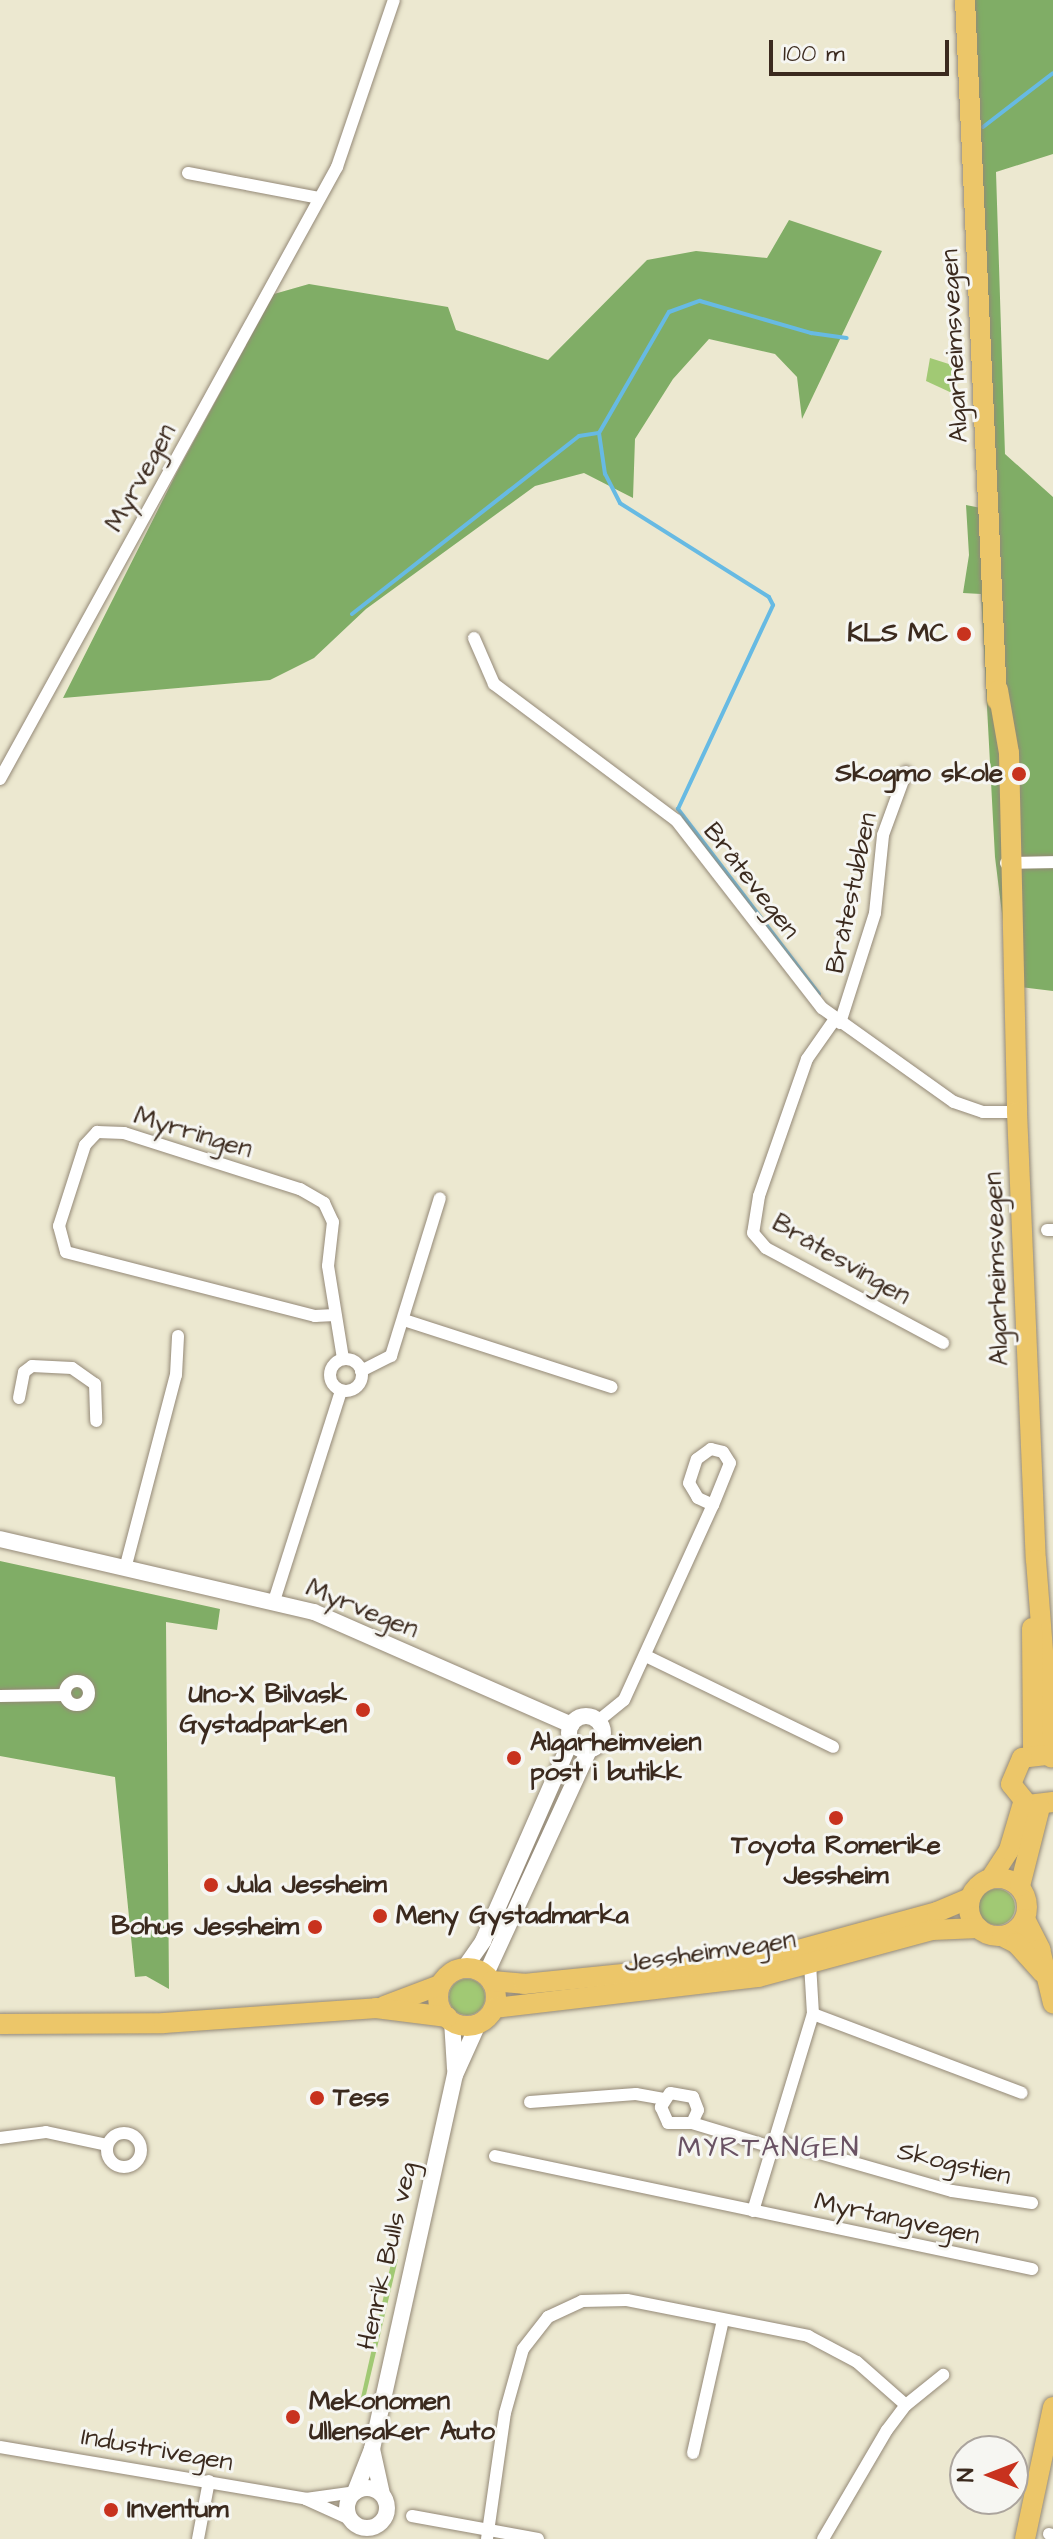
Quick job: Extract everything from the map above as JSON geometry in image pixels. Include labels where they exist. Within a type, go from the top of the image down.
[{"type":"main road","name":"Algarheimsvegen","points":[[965,0],[998,690],[1009,753],[1008,863],[1017,1112],[1046,1756]]},
{"type":"main road","points":[[1039,1804],[1012,1789],[1012,1772],[1046,1756]]},
{"type":"main road","points":[[1039,1804],[991,1878],[970,1898],[970,1914],[978,1928],[1016,1943],[1046,1976]]},
{"type":"main road","points":[[1039,1804],[1020,1886],[1028,1905],[1025,1919],[1053,2003]]},
{"type":"main road","points":[[991,1878],[1006,1878],[1020,1886]]},
{"type":"main road","name":"Jessheimvegen","points":[[489,1977],[524,1984],[762,1960],[937,1912],[970,1898]]},
{"type":"main road","points":[[1002,1936],[1025,1919]]},
{"type":"main road","name":"Jessheimvegen","points":[[495,2008],[717,1983],[810,1964],[932,1930],[978,1928]]},
{"type":"main road","points":[[0,2024],[247,2019],[376,2008],[478,2024],[495,2008],[489,1977],[465,1967],[450,1973],[440,1985],[376,2008]]},
{"type":"main road","points":[[440,1985],[439,2002],[449,2019]]},
{"type":"main road","points":[[1025,2539],[1053,2407]]},
{"type":"street","name":"Myrvegen","points":[[0,779],[349,139],[394,0]]},
{"type":"street","points":[[188,173],[319,198]]},
{"type":"street","name":"Bråtevegen","points":[[474,638],[494,684],[676,820],[812,998],[838,1021],[954,1102],[983,1112],[1017,1112]]},
{"type":"street","name":"Bråtestubben","points":[[838,1021],[875,913],[883,835],[906,772]]},
{"type":"street","points":[[1008,863],[1053,862]]},
{"type":"street","name":"Bråtesvingen","points":[[838,1021],[807,1059],[759,1196],[753,1233],[766,1248],[943,1343]]},
{"type":"street","name":"Myrringen","points":[[335,1315],[315,1316],[66,1252],[59,1226],[85,1145],[97,1132],[124,1133],[300,1189],[324,1203],[333,1222],[328,1266],[343,1359],[329,1374],[341,1391]]},
{"type":"street","points":[[361,1371],[388,1361],[404,1320],[440,1198]]},
{"type":"street","points":[[404,1320],[611,1387]]},
{"type":"street","points":[[126,1565],[176,1375],[178,1336]]},
{"type":"street","points":[[343,1359],[361,1371]]},
{"type":"street","points":[[19,1398],[24,1372],[32,1366],[72,1368],[95,1384],[96,1421]]},
{"type":"street","points":[[274,1601],[341,1391],[357,1387],[361,1371]]},
{"type":"street","points":[[598,1721],[624,1700],[713,1505]]},
{"type":"street","name":"Myrvegen","points":[[0,1539],[126,1565],[330,1618],[571,1733],[589,1750]]},
{"type":"street","points":[[646,1656],[833,1747]]},
{"type":"street","points":[[0,1696],[65,1695]]},
{"type":"street","points":[[465,1967],[483,1941],[571,1733],[584,1716],[598,1721]]},
{"type":"street","points":[[489,1977],[589,1750],[601,1741],[598,1721]]},
{"type":"street","points":[[753,2211],[813,2014],[810,1964]]},
{"type":"street","points":[[813,2014],[1022,2093]]},
{"type":"street","name":"Henrik Bulls veg","points":[[449,2019],[455,2075]]},
{"type":"street","name":"Henrik Bulls veg","points":[[353,2527],[347,2506],[372,2449],[455,2075],[478,2024]]},
{"type":"street","points":[[530,2102],[636,2094],[664,2099],[678,2091],[693,2097],[698,2110],[692,2123],[684,2127],[668,2123],[664,2099]]},
{"type":"street","name":"Skogstien","points":[[692,2123],[952,2191],[1032,2203]]},
{"type":"street","points":[[0,2138],[46,2132],[107,2145]]},
{"type":"street","name":"Myrtangvegen","points":[[495,2156],[1032,2269]]},
{"type":"street","points":[[488,2534],[515,2370],[531,2336],[548,2317],[596,2298],[723,2320],[826,2343],[874,2375],[906,2405]]},
{"type":"street","points":[[693,2453],[723,2320]]},
{"type":"street","points":[[823,2539],[860,2471],[906,2405],[943,2375]]},
{"type":"street","name":"Industrivegen","points":[[0,2447],[306,2499],[355,2492]]},
{"type":"street","name":"Henrik Bulls veg","points":[[372,2449],[388,2508],[375,2539]]},
{"type":"street","points":[[198,2539],[209,2481]]},
{"type":"street","points":[[355,2492],[367,2488],[382,2494]]},
{"type":"street","name":"Industrivegen","points":[[306,2499],[353,2527]]},
{"type":"street","points":[[412,2516],[488,2534],[538,2539]]},
{"type":"street","points":[[353,2527],[368,2529],[384,2520]]},
{"type":"green space","points":[[965,0],[1053,0],[1053,154],[996,172],[1005,454],[1053,497],[1053,991],[1011,986],[995,857],[981,594],[963,593],[969,555],[966,505],[986,509]]},
{"type":"green space","points":[[789,220],[882,251],[802,419],[797,377],[775,354],[709,339],[673,379],[635,439],[633,498],[584,473],[535,486],[366,609],[314,658],[270,680],[63,698],[177,472],[274,294],[309,284],[448,307],[456,330],[548,360],[647,260],[696,251],[767,258]]},
{"type":"green space","points":[[930,358],[952,365],[952,393],[926,381]]},
{"type":"green space","points":[[0,1561],[220,1609],[217,1630],[166,1622],[169,1989],[146,1976],[135,1977],[115,1777],[0,1756]]},
{"type":"green space","points":[[997,1889],[1010,1894],[1015,1907],[1010,1920],[997,1925],[984,1920],[979,1907],[984,1894]]},
{"type":"green space","points":[[467,1979],[480,1984],[485,1997],[480,2010],[467,2015],[454,2010],[449,1997],[454,1984]]},
{"type":"green space","points":[[392,2259],[398,2259],[364,2403],[360,2402]]},
{"type":"waterway","points":[[983,127],[1053,73]]},
{"type":"waterway","points":[[819,994],[678,809],[773,605],[769,597],[620,503],[605,474],[599,433],[669,312],[700,301],[811,333],[847,338]]},
{"type":"waterway","points":[[352,614],[579,436],[599,433]]},
{"type":"place","name":"KLS MC","points":[[964,634]]},
{"type":"place","name":"Skogmo skole","points":[[1019,774]]},
{"type":"place","name":"Uno-X Bilvask Gystadparken","points":[[363,1710]]},
{"type":"place","name":"Algarheimveien post i butikk","points":[[514,1758]]},
{"type":"place","name":"Toyota Romerike Jessheim","points":[[836,1818]]},
{"type":"place","name":"Jula Jessheim","points":[[211,1885]]},
{"type":"place","name":"Meny Gystadmarka","points":[[380,1916]]},
{"type":"place","name":"Bohus Jessheim","points":[[315,1927]]},
{"type":"place","name":"Tess","points":[[317,2098]]},
{"type":"place","name":"Mekonomen Ullensaker Auto","points":[[293,2417]]},
{"type":"place","name":"Inventum","points":[[111,2510]]},
{"type":"district","name":"MYRTANGEN","points":[[769,2148]]}]
